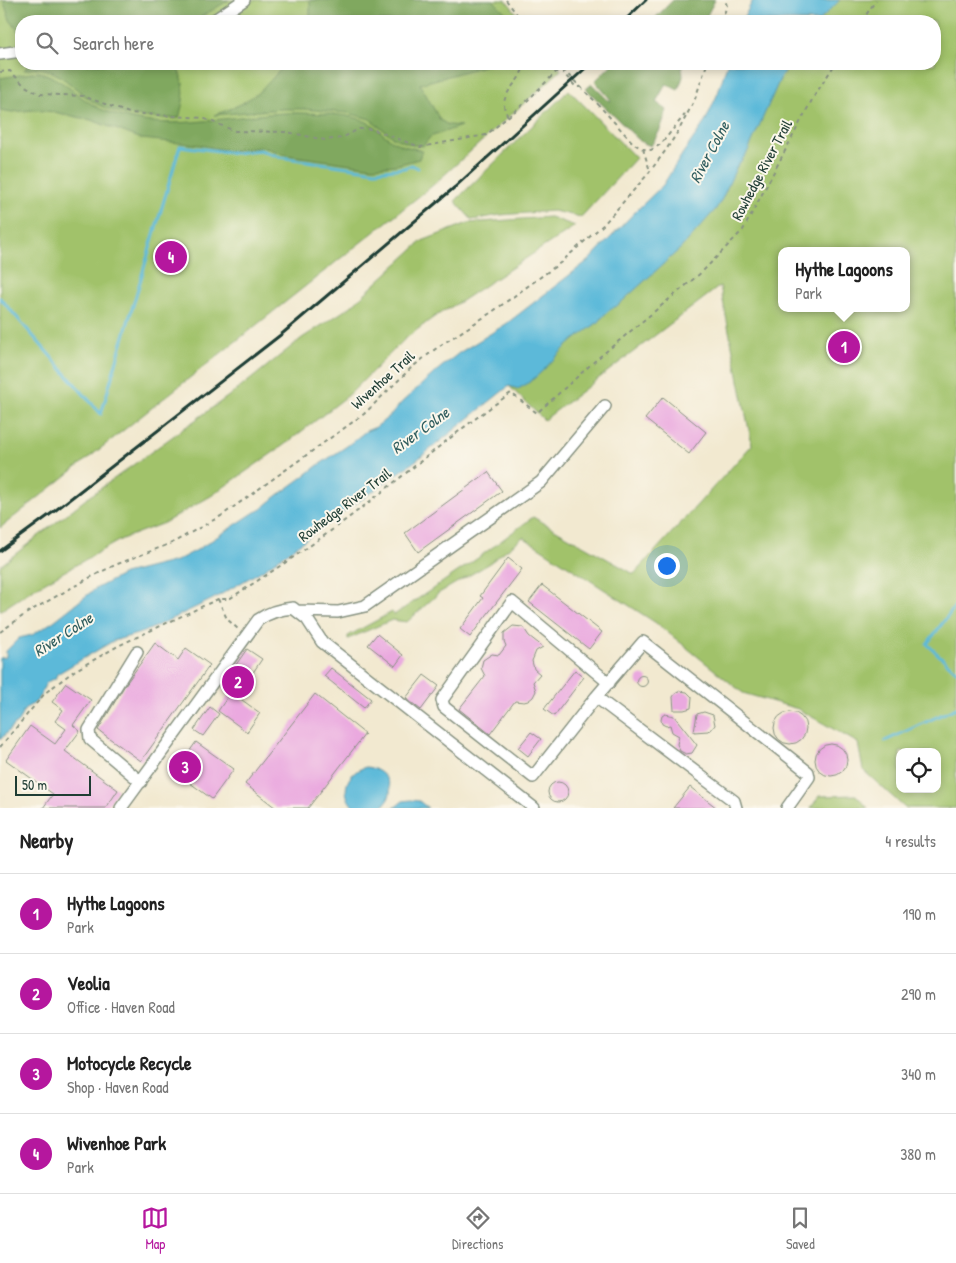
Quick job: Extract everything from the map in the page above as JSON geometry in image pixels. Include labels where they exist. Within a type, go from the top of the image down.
[{"type":"street","points":[[221,15],[244,0]]},
{"type":"street","points":[[0,54],[15,52]]},
{"type":"street","points":[[298,611],[338,612],[365,606],[541,482],[605,406]]},
{"type":"street","points":[[609,683],[512,602],[442,700],[444,707],[533,778],[596,697],[609,683],[643,642],[808,772],[809,777],[787,808]]},
{"type":"street","points":[[121,808],[258,620],[268,613],[293,608],[307,619],[322,642],[534,808]]},
{"type":"street","points":[[137,652],[89,730],[90,739],[141,782]]},
{"type":"street","points":[[596,697],[734,801],[736,808]]},
{"type":"path","points":[[506,0],[517,15]]},
{"type":"path","points":[[723,15],[727,6],[725,0]]},
{"type":"path","points":[[866,15],[876,0]]},
{"type":"path","points":[[508,116],[504,110],[503,101],[508,90],[523,70]]},
{"type":"path","points":[[0,72],[10,71],[26,86],[40,94],[83,96],[129,113],[203,118],[235,131],[286,132],[325,140],[342,138],[359,129],[372,129],[420,147],[486,135],[528,100],[558,70]]},
{"type":"path","points":[[563,70],[563,73],[576,87],[581,87],[634,144],[643,149],[651,150],[661,144],[695,99]]},
{"type":"path","name":"Wivenhoe Trail","points":[[0,632],[30,611],[91,577],[193,532],[221,516],[364,414],[411,368],[438,347],[541,276],[584,243],[624,203],[680,130],[695,99],[705,70]]},
{"type":"path","name":"Rowhedge River Trail","points":[[0,747],[45,694],[74,671],[120,646],[218,599],[229,599],[297,556],[475,418],[511,393],[538,413],[597,359],[702,272],[743,230],[814,98],[831,70]]},
{"type":"path","points":[[643,149],[650,171],[648,174]]},
{"type":"path","points":[[218,599],[227,619],[247,636]]},
{"type":"green space","points":[[0,0],[506,0],[518,15],[15,15],[15,70],[561,70],[432,186],[0,528]]},
{"type":"green space","points":[[3,0],[229,0],[204,15],[15,15],[15,27],[10,20]]},
{"type":"green space","points":[[310,0],[493,0],[508,15],[310,15]]},
{"type":"green space","points":[[673,0],[715,0],[707,15],[658,15]]},
{"type":"green space","points":[[823,0],[956,0],[956,808],[905,808],[863,770],[858,743],[798,709],[743,693],[656,623],[523,537],[487,565],[439,593],[407,622],[392,620],[348,639],[348,636],[392,612],[394,615],[478,558],[533,517],[634,574],[752,445],[720,286],[544,420],[509,386],[758,70],[941,70],[941,15],[806,15]]},
{"type":"green space","points":[[47,70],[178,70],[184,91],[179,118],[134,116],[112,111],[92,101],[54,73]]},
{"type":"green space","points":[[280,70],[469,70],[420,84],[440,120],[448,125],[461,126],[430,137],[423,146],[413,145],[394,138],[370,119],[348,113],[282,109],[214,115],[246,101],[269,82]]},
{"type":"green space","points":[[606,70],[682,70],[683,77],[678,90],[666,84],[656,102],[667,110],[660,130],[651,146],[641,142],[586,89],[592,84],[610,102],[611,100],[595,81]]},
{"type":"green space","points":[[39,72],[59,81],[99,108],[132,119],[173,123],[281,113],[337,115],[362,120],[374,126],[395,142],[422,150],[419,159],[396,165],[373,167],[286,155],[264,147],[228,151],[200,145],[142,139],[91,120],[54,112],[34,110],[12,112],[0,110],[0,78]]},
{"type":"green space","points":[[569,90],[636,158],[581,217],[553,211],[500,215],[472,220],[455,201]]},
{"type":"green space","points":[[550,217],[575,226],[434,317],[405,339],[350,394],[284,445],[211,496],[164,523],[122,539],[35,588],[0,611],[0,566],[86,499],[241,387],[302,338],[350,307],[422,241],[468,223]]},
{"type":"green space","points":[[856,795],[868,808],[811,808],[819,796]]},
{"type":"water","points":[[753,0],[840,0],[825,15],[745,15]]},
{"type":"water","name":"River Colne","points":[[725,70],[786,70],[747,153],[736,168],[716,209],[681,248],[617,306],[606,313],[598,324],[570,344],[531,381],[518,389],[509,386],[418,459],[263,570],[213,599],[144,632],[113,641],[57,674],[55,679],[48,681],[36,702],[25,709],[18,722],[0,740],[0,658],[6,657],[6,651],[19,638],[32,635],[54,621],[95,589],[124,574],[176,561],[197,550],[260,510],[317,466],[366,431],[376,427],[459,353],[506,324],[589,260],[663,185],[705,122],[718,93]]},
{"type":"water","points":[[366,767],[380,772],[389,783],[389,796],[380,808],[355,808],[347,796],[347,784],[350,778]]},
{"type":"water","points":[[403,801],[419,801],[428,808],[394,808]]},
{"type":"building","points":[[663,397],[706,432],[689,454],[645,419]]},
{"type":"building","points":[[488,472],[502,491],[418,552],[405,533]]},
{"type":"building","points":[[508,558],[522,569],[470,637],[460,629],[483,598],[480,596]]},
{"type":"building","points":[[542,585],[602,632],[589,649],[529,602]]},
{"type":"building","points":[[513,626],[523,627],[529,636],[543,647],[536,651],[532,661],[534,669],[540,674],[533,682],[536,691],[533,697],[524,702],[515,701],[490,734],[459,709],[485,676],[481,668],[483,660],[492,654],[499,655],[506,646],[504,633]]},
{"type":"building","points":[[377,634],[403,655],[395,666],[368,645]]},
{"type":"building","points":[[155,643],[178,660],[186,648],[210,665],[141,761],[98,730],[125,685]]},
{"type":"building","points":[[247,649],[262,659],[248,680],[233,669]]},
{"type":"building","points":[[331,668],[371,699],[364,708],[324,676]]},
{"type":"building","points":[[575,670],[584,677],[554,716],[544,709]]},
{"type":"building","points":[[424,675],[439,686],[421,710],[406,698]]},
{"type":"building","points":[[642,675],[648,681],[642,687],[636,681]]},
{"type":"building","points":[[66,683],[91,700],[73,725],[80,731],[65,751],[118,790],[106,808],[43,808],[53,794],[6,760],[30,726],[55,744],[66,729],[55,721],[63,710],[52,702]]},
{"type":"building","points":[[680,691],[687,692],[692,697],[691,708],[674,710],[673,697]]},
{"type":"building","points":[[231,692],[260,713],[247,732],[218,711]]},
{"type":"building","points":[[315,694],[365,734],[308,808],[276,808],[245,784]]},
{"type":"building","points":[[210,707],[219,714],[203,736],[194,730]]},
{"type":"building","points":[[704,712],[713,715],[715,725],[708,731],[694,732],[697,714]]},
{"type":"building","points":[[790,712],[802,716],[806,728],[802,740],[790,744],[778,740],[774,728],[778,716]]},
{"type":"building","points":[[665,714],[674,716],[697,745],[692,753],[686,754],[680,751],[677,744],[679,736],[672,732],[670,725],[662,724],[662,716]]},
{"type":"building","points":[[531,732],[541,739],[528,756],[518,748]]},
{"type":"building","points":[[196,742],[234,769],[212,799],[175,772]]},
{"type":"building","points":[[831,744],[843,748],[847,760],[843,772],[831,776],[819,772],[815,760],[819,748]]},
{"type":"building","points":[[558,782],[565,785],[568,792],[565,799],[558,802],[551,799],[548,792],[551,785]]},
{"type":"building","points":[[690,787],[717,808],[673,808]]},
{"type":"waterway","points":[[0,298],[101,414],[180,146],[235,153],[260,150],[280,157],[375,171],[404,168],[412,165],[418,168]]},
{"type":"waterway","points":[[956,605],[927,644],[956,671]]},
{"type":"waterway","points":[[885,741],[956,708]]},
{"type":"railway","points":[[630,15],[646,0]]},
{"type":"railway","points":[[0,551],[52,513],[283,333],[455,187],[583,70]]},
{"type":"place","name":"Wivenhoe Park","points":[[171,257]]},
{"type":"place","name":"Hythe Lagoons","points":[[844,347]]},
{"type":"place","name":"Veolia","points":[[238,682]]},
{"type":"place","name":"Motocycle Recycle","points":[[185,767]]}]
